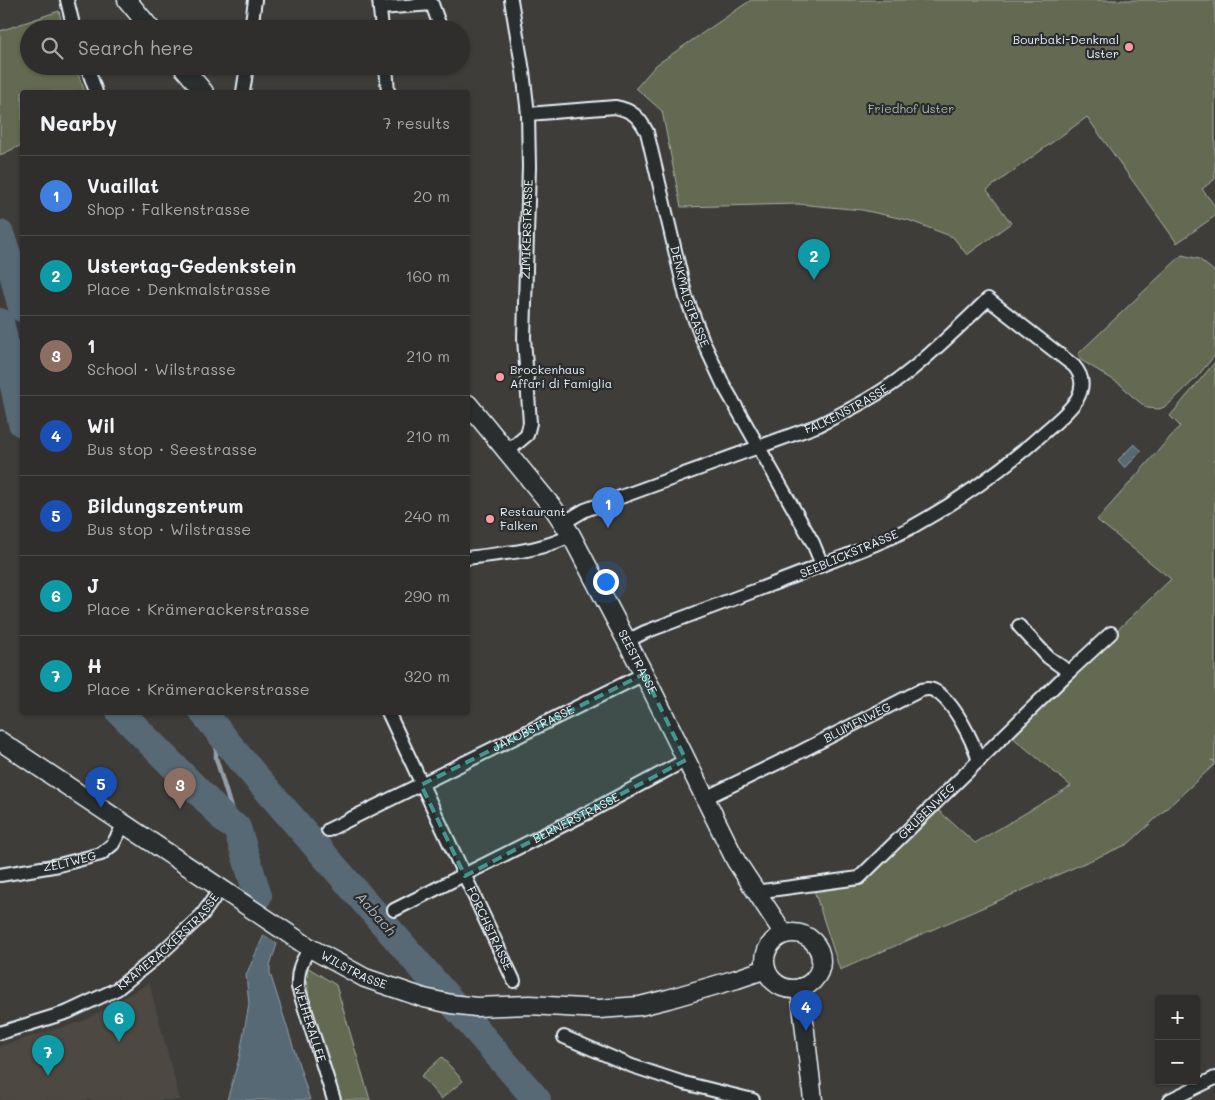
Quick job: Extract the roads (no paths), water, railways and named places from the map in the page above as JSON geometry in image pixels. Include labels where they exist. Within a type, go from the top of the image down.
[{"type":"street","points":[[67,0],[72,20]]},
{"type":"street","points":[[74,20],[75,0]]},
{"type":"street","points":[[127,0],[144,20]]},
{"type":"street","points":[[252,20],[255,0]]},
{"type":"street","name":"ZIMIKERSTRASSE","points":[[508,451],[527,435],[530,423],[524,338],[529,167],[528,114],[511,0]]},
{"type":"street","points":[[381,20],[379,4],[432,4],[438,20]]},
{"type":"street","points":[[90,75],[95,90]]},
{"type":"street","points":[[190,75],[202,90]]},
{"type":"street","points":[[243,90],[246,75]]},
{"type":"street","points":[[387,75],[388,90]]},
{"type":"street","name":"DENKMALSTRASSE","points":[[528,114],[616,107],[634,113],[641,121],[647,132],[686,297],[703,341],[723,384],[813,543],[822,565]]},
{"type":"street","name":"FALKENSTRASSE","points":[[470,558],[559,542],[567,529],[585,510],[819,425],[880,392],[911,370],[988,299],[1074,366],[1083,381]]},
{"type":"street","name":"SEEBLICKSTRASSE","points":[[627,640],[874,546],[912,527],[949,505],[1028,447],[1062,417],[1080,395],[1083,381]]},
{"type":"street","name":"SEESTRASSE","points":[[470,406],[554,509],[567,529],[627,640],[736,861],[784,934]]},
{"type":"street","points":[[1020,626],[1048,657],[1069,672]]},
{"type":"street","name":"GRUBENWEG","points":[[755,892],[859,878],[1069,672],[1111,634]]},
{"type":"street","name":"JAKOBSTRASSE","points":[[421,785],[644,674]]},
{"type":"street","name":"BLUMENWEG","points":[[705,798],[801,752],[922,690],[931,688],[947,702],[974,746],[979,762]]},
{"type":"street","name":"FORCHSTRASSE","points":[[389,715],[514,981]]},
{"type":"street","name":"WILSTRASSE","points":[[0,741],[310,948],[365,978],[424,998],[476,1007],[530,1006],[599,1009],[640,1006],[737,979],[766,968]]},
{"type":"street","name":"BERNERSTRASSE","points":[[465,876],[686,760]]},
{"type":"street","points":[[328,830],[421,785]]},
{"type":"street","name":"ZELTWEG","points":[[0,875],[59,865],[101,854],[114,844],[124,824]]},
{"type":"street","name":"FORCHSTRASSE","points":[[394,910],[465,876]]},
{"type":"street","name":"KRÄMERACKERSTRASSE","points":[[0,1033],[68,1012],[117,989],[159,955],[202,914],[221,888]]},
{"type":"street","points":[[794,933],[805,936],[814,943],[819,952],[820,964],[817,974],[810,983],[800,988],[789,989],[779,985],[771,978],[766,968],[765,958],[768,948],[774,940],[784,934],[794,933]]},
{"type":"street","name":"WEIHERALLEE","points":[[310,948],[300,963],[298,987],[334,1100]]},
{"type":"street","points":[[800,988],[813,1100]]},
{"type":"street","points":[[564,1037],[632,1066],[753,1100]]},
{"type":"street","points":[[1170,1100],[1215,1078]]},
{"type":"water","points":[[1134,444],[1142,451],[1125,468],[1118,460]]},
{"type":"water","points":[[264,935],[277,944],[270,965],[270,973],[310,1100],[227,1100],[239,1059],[249,1004],[246,975]]},
{"type":"waterway","name":"Aabach","points":[[0,234],[20,300]]},
{"type":"waterway","points":[[0,322],[20,414]]},
{"type":"waterway","points":[[123,715],[227,822],[237,828],[258,896]]},
{"type":"waterway","name":"Aabach","points":[[205,715],[243,762],[537,1100]]},
{"type":"waterway","name":"Aabach","points":[[216,727],[216,758],[237,828]]},
{"type":"place","name":"Bourbaki-Denkmal Uster","points":[[1129,47]]},
{"type":"place","name":"Ustertag-Gedenkstein","points":[[814,280]]},
{"type":"place","name":"Brockenhaus Affari di Famiglia","points":[[500,377]]},
{"type":"place","name":"Restaurant Falken","points":[[490,519]]},
{"type":"place","name":"Vuaillat","points":[[608,528]]},
{"type":"place","name":"Bildungszentrum","points":[[101,808]]},
{"type":"place","name":"1","points":[[180,809]]},
{"type":"place","name":"Wil","points":[[806,1031]]},
{"type":"place","name":"J","points":[[119,1042]]},
{"type":"place","name":"H","points":[[48,1076]]},
{"type":"park label","name":"Friedhof Uster","points":[[911,109]]}]
